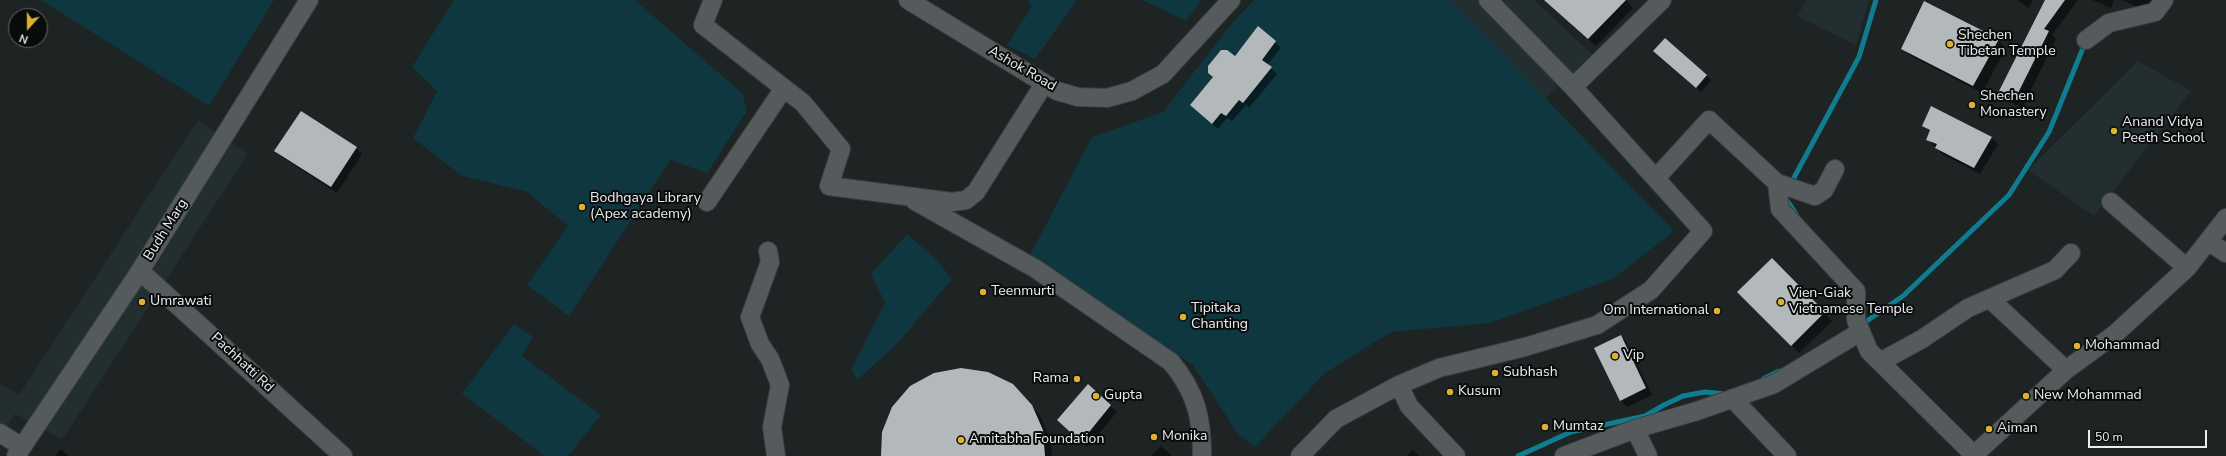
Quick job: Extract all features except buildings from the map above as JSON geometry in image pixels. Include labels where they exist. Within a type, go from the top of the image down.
[{"type":"street","name":"Budh Marg","points":[[19,452],[140,271],[309,0]]},
{"type":"street","points":[[713,0],[703,25],[803,103],[841,149],[829,186],[952,202],[966,200],[976,192],[1044,84]]},
{"type":"street","name":"Ashok Road","points":[[908,0],[1057,91],[1078,97],[1107,98],[1132,91],[1163,74],[1231,0]]},
{"type":"street","points":[[1300,456],[1336,419],[1398,385],[1439,368],[1525,347],[1597,325],[1651,290],[1703,231],[1573,87],[1488,0]]},
{"type":"street","points":[[1573,87],[1662,0]]},
{"type":"street","points":[[2086,40],[2109,23],[2155,12],[2164,0]]},
{"type":"street","points":[[707,202],[784,88]]},
{"type":"street","points":[[1656,178],[1709,120],[1778,183],[1815,196],[1820,194],[1835,169]]},
{"type":"street","points":[[1778,183],[1780,209],[1856,291],[1858,326],[1869,351],[1974,456],[2066,370],[2115,334],[2187,268],[2209,242],[2226,218]]},
{"type":"street","points":[[903,195],[1036,270],[1171,362],[1182,375],[1194,395],[1202,437],[1202,456]]},
{"type":"street","points":[[2111,202],[2187,268]]},
{"type":"street","points":[[2209,242],[2226,254]]},
{"type":"street","points":[[768,251],[770,262],[750,317],[760,344],[770,359],[780,385],[772,427],[776,456]]},
{"type":"street","points":[[1880,362],[1922,339],[1968,308],[2055,270],[2071,253]]},
{"type":"street","name":"Pachhatti Rd","points":[[140,271],[343,456]]},
{"type":"street","points":[[1990,299],[2066,370]]},
{"type":"street","points":[[1564,456],[1635,429],[1697,412],[1774,384],[1858,326]]},
{"type":"street","points":[[1398,385],[1409,406],[1456,456]]},
{"type":"street","points":[[1733,399],[1787,456]]},
{"type":"street","points":[[1635,429],[1648,456]]},
{"type":"street","points":[[0,433],[19,452]]},
{"type":"shaded area","points":[[41,0],[274,0],[209,106]]},
{"type":"shaded area","points":[[454,0],[635,0],[742,93],[747,111],[707,173],[670,160],[569,316],[527,285],[568,226],[527,192],[462,176],[413,138],[437,91],[412,67]]},
{"type":"shaded area","points":[[1028,0],[1077,0],[1035,59],[1007,45],[1031,8]]},
{"type":"shaded area","points":[[1142,0],[1202,0],[1186,21]]},
{"type":"shaded area","points":[[1254,0],[1450,0],[1674,231],[1613,279],[1490,323],[1391,332],[1325,373],[1255,447],[1238,434],[1193,365],[1030,255],[1092,137],[1163,112],[1232,23]]},
{"type":"shaded area","points":[[1449,0],[1534,0],[1592,54],[1545,99]]},
{"type":"shaded area","points":[[1807,0],[1869,0],[1856,45],[1797,16]]},
{"type":"shaded area","name":"Anand Vidya Peeth School","points":[[2138,61],[2191,91],[2094,216],[2028,170]]},
{"type":"shaded area","points":[[198,120],[248,154],[62,440],[15,414],[0,437],[0,384],[19,395]]},
{"type":"shaded area","points":[[907,234],[935,258],[952,279],[896,345],[858,379],[851,370],[885,303],[871,274]]},
{"type":"shaded area","points":[[514,324],[533,337],[522,356],[601,415],[568,456],[545,456],[462,394]]},
{"type":"waterway","points":[[1790,185],[1859,57],[1876,0]]},
{"type":"waterway","points":[[1861,325],[1903,296],[2009,195],[2049,132],[2085,43]]},
{"type":"waterway","points":[[1785,197],[1796,214]]},
{"type":"waterway","points":[[1763,379],[1779,371]]},
{"type":"waterway","points":[[1518,456],[1571,432],[1645,416],[1683,396],[1705,392],[1726,394]]},
{"type":"place","name":"Shechen Tibetan Temple","points":[[1950,44]]},
{"type":"place","name":"Shechen Monastery","points":[[1972,105]]},
{"type":"place","name":"Anand Vidya Peeth School","points":[[2114,131]]},
{"type":"place","name":"Bodhgaya Library (Apex academy)","points":[[582,207]]},
{"type":"place","name":"Teenmurti","points":[[983,292]]},
{"type":"place","name":"Umrawati","points":[[142,302]]},
{"type":"place","name":"Vien-Giak Vietnamese Temple","points":[[1781,302]]},
{"type":"place","name":"Om International","points":[[1717,311]]},
{"type":"place","name":"Tipitaka Chanting","points":[[1183,317]]},
{"type":"place","name":"Mohammad","points":[[2077,346]]},
{"type":"place","name":"Vip","points":[[1615,356]]},
{"type":"place","name":"Subhash","points":[[1495,373]]},
{"type":"place","name":"Rama","points":[[1077,379]]},
{"type":"place","name":"Kusum","points":[[1450,392]]},
{"type":"place","name":"Gupta","points":[[1096,396]]},
{"type":"place","name":"New Mohammad","points":[[2026,396]]},
{"type":"place","name":"Mumtaz","points":[[1545,427]]},
{"type":"place","name":"Aiman","points":[[1989,429]]},
{"type":"place","name":"Monika","points":[[1154,437]]},
{"type":"place","name":"Amitabha Foundation","points":[[961,440]]}]
